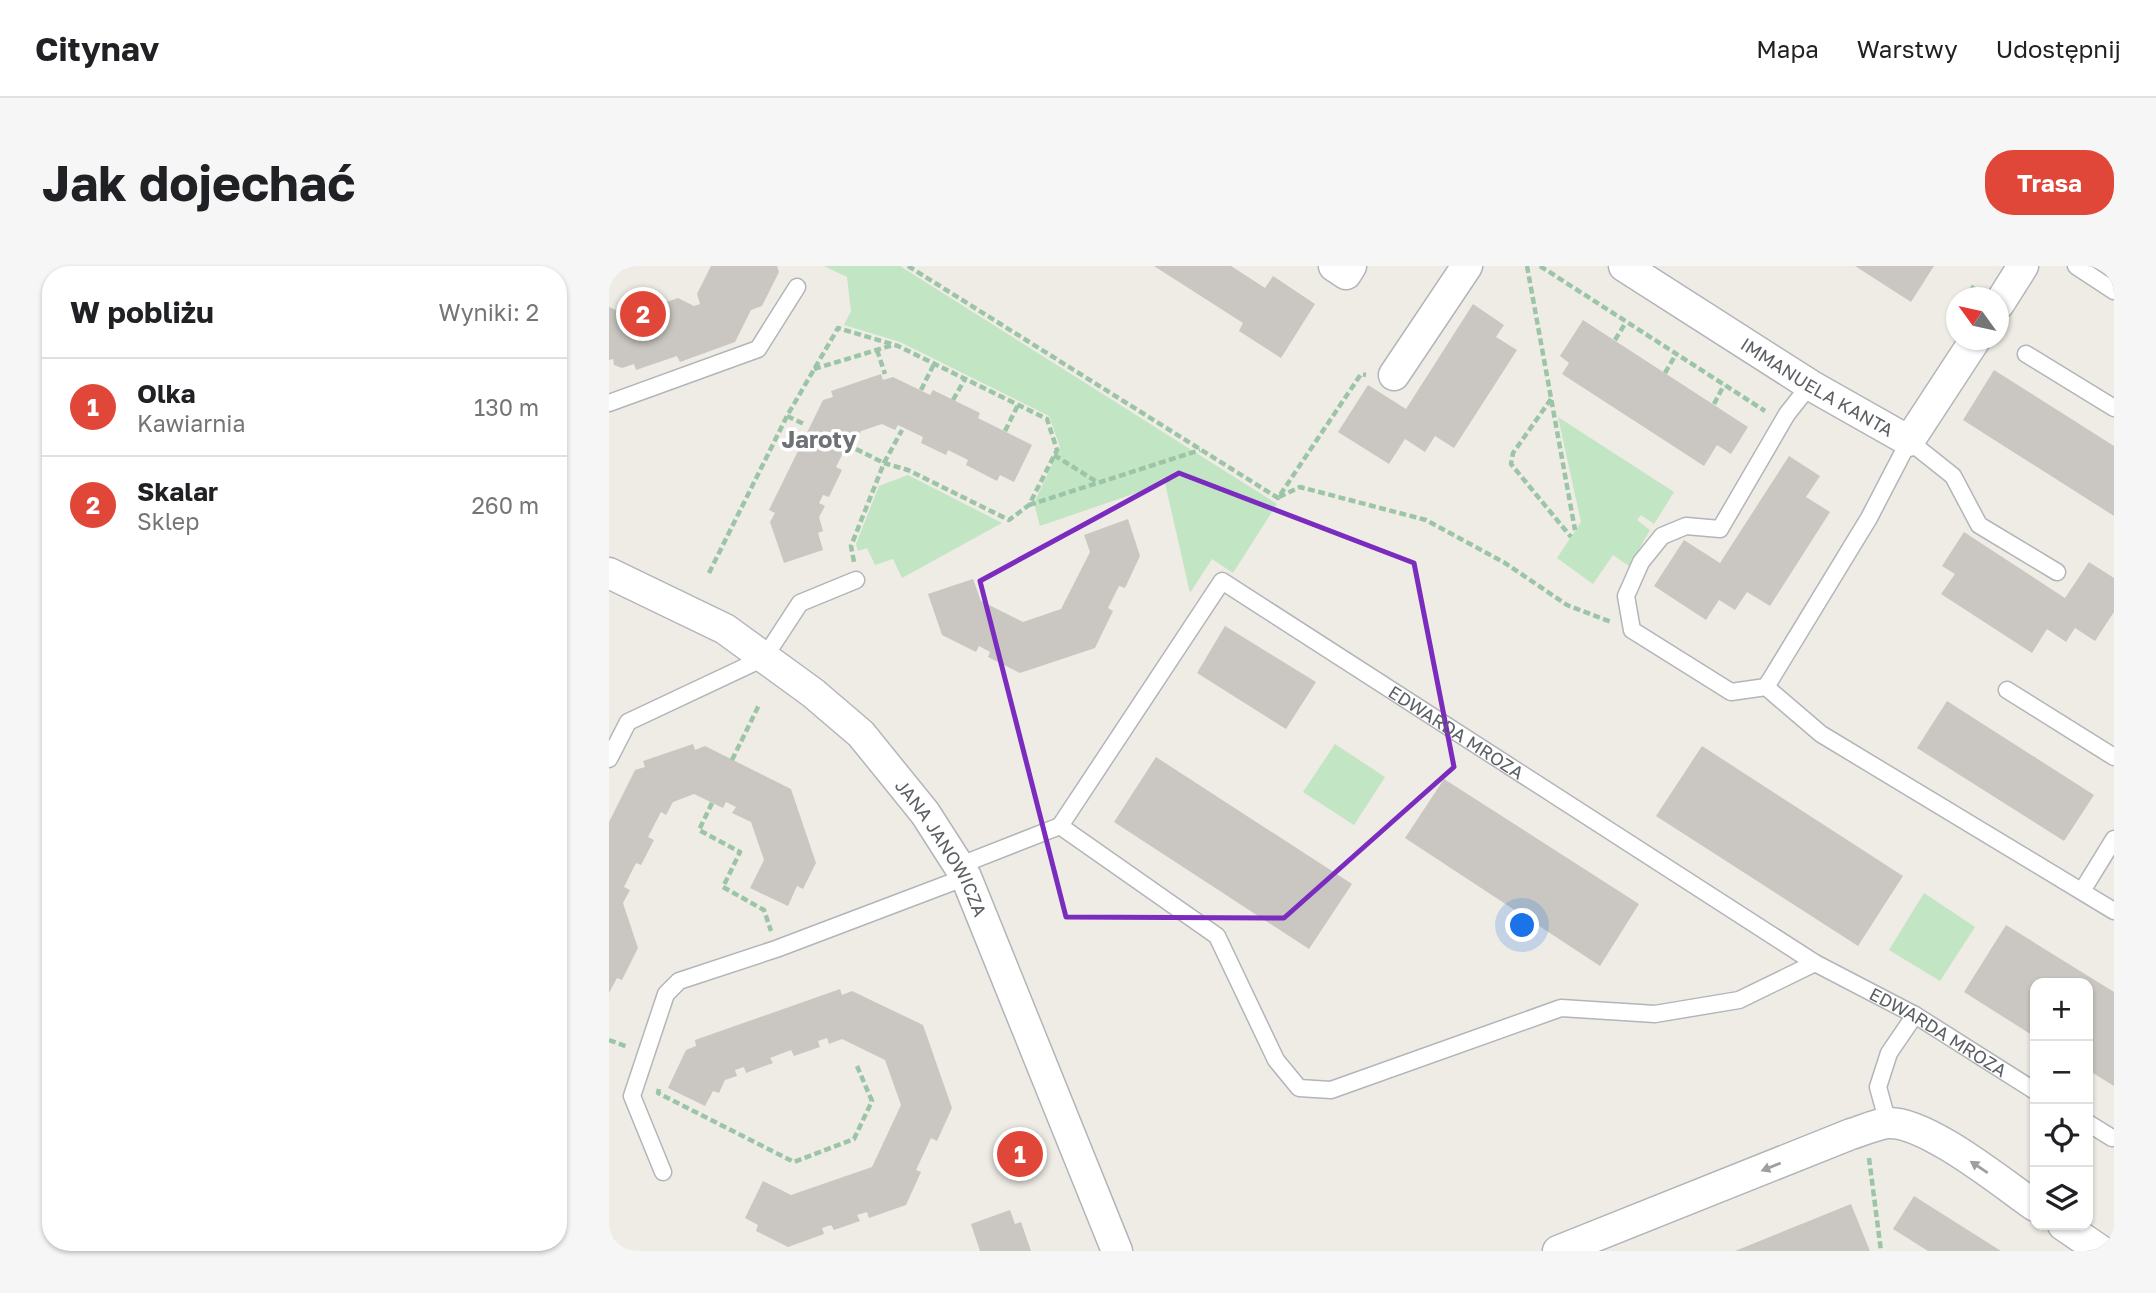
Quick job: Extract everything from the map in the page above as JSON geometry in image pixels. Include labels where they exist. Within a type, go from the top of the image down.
[{"type":"street","points":[[1334,266],[1346,274],[1351,266]]},
{"type":"street","points":[[1394,375],[1467,266]]},
{"type":"street","name":"IMMANUELA KANTA","points":[[1624,266],[1810,385],[1909,441],[1968,350]]},
{"type":"street","points":[[2009,288],[2023,266]]},
{"type":"street","name":"JANA JANOWICZA","points":[[609,573],[725,629],[813,693],[861,733],[925,813],[962,871],[1117,1251]]},
{"type":"street","points":[[1558,1251],[1597,1245],[1851,1135],[1888,1124],[1914,1129],[1948,1146],[2030,1203]]},
{"type":"street","points":[[2070,1230],[2101,1251]]},
{"type":"lane","points":[[2076,266],[2114,291]]},
{"type":"lane","points":[[609,403],[758,349],[797,287]]},
{"type":"lane","points":[[2027,354],[2114,408]]},
{"type":"lane","points":[[1810,385],[1787,414],[1720,529],[1686,526],[1662,536],[1641,562],[1626,596],[1632,630],[1731,692],[1766,687],[1821,734],[2114,911]]},
{"type":"lane","points":[[1766,687],[1869,518],[1909,441],[1953,476],[1979,525],[2057,572]]},
{"type":"lane","points":[[609,759],[628,722],[764,658],[800,604],[856,580]]},
{"type":"lane","name":"EDWARDA MROZA","points":[[1060,825],[1222,581],[1815,962],[1915,1015],[2030,1088]]},
{"type":"lane","points":[[2007,690],[2114,757]]},
{"type":"lane","points":[[663,1172],[632,1096],[666,994],[679,981],[776,949],[962,871],[1060,825],[1217,936],[1276,1060],[1299,1088],[1331,1090],[1561,1008],[1655,1014],[1739,1000],[1815,962]]},
{"type":"lane","points":[[2082,891],[2114,839]]},
{"type":"lane","points":[[1888,1124],[1878,1087],[1889,1053],[1915,1015]]},
{"type":"lane","points":[[2093,1126],[2112,1138]]},
{"type":"path","points":[[908,266],[1278,498]]},
{"type":"path","points":[[1527,266],[1575,530]]},
{"type":"path","points":[[1540,266],[1768,414]]},
{"type":"path","points":[[1615,340],[1626,322]]},
{"type":"path","points":[[709,572],[787,416],[838,328],[894,345],[1047,419],[1057,450],[1029,505]]},
{"type":"path","points":[[814,369],[894,345]]},
{"type":"path","points":[[877,350],[885,374]]},
{"type":"path","points":[[1665,373],[1676,354]]},
{"type":"path","points":[[921,390],[935,364]]},
{"type":"path","points":[[1278,498],[1361,374],[1381,380],[1394,375]]},
{"type":"path","points":[[954,400],[965,379]]},
{"type":"path","points":[[1714,404],[1724,385]]},
{"type":"path","points":[[1551,398],[1513,453],[1511,464],[1571,537]]},
{"type":"path","points":[[1005,431],[1019,405]]},
{"type":"path","points":[[787,416],[804,424]]},
{"type":"path","points":[[856,580],[852,546],[884,463],[902,430]]},
{"type":"path","points":[[856,449],[884,463],[908,470],[1009,520],[1029,505],[1201,450]]},
{"type":"path","points":[[1054,455],[1098,483]]},
{"type":"path","points":[[1278,498],[1300,487],[1426,520],[1504,563],[1567,605],[1632,630]]},
{"type":"path","points":[[732,760],[759,705]]},
{"type":"path","points":[[712,803],[699,830],[740,852],[723,887],[764,910],[776,949]]},
{"type":"path","points":[[638,1077],[659,1086],[658,1093],[794,1162],[854,1139],[872,1101],[857,1066]]},
{"type":"path","points":[[1868,1146],[1881,1251]]},
{"type":"highlighted area","points":[[1179,473],[1414,563],[1454,767],[1284,918],[1066,917],[980,581]]},
{"type":"green space","points":[[824,266],[900,266],[1277,504],[1233,573],[1212,559],[1190,593],[1165,483],[1040,526],[1034,503],[1060,447],[1049,416],[900,342],[844,325],[851,311],[847,277]]},
{"type":"green space","points":[[1558,417],[1674,492],[1654,524],[1641,515],[1637,520],[1650,530],[1629,566],[1613,555],[1593,584],[1557,558],[1581,522]]},
{"type":"green space","points":[[908,475],[1002,523],[902,578],[893,559],[875,565],[867,548],[858,551],[856,544],[879,486]]},
{"type":"green space","points":[[1335,744],[1385,777],[1354,825],[1303,792]]},
{"type":"green space","points":[[1924,893],[1975,927],[1940,981],[1889,950]]},
{"type":"building","points":[[711,266],[777,266],[779,272],[762,306],[751,310],[735,342],[680,362],[677,356],[636,370],[634,364],[622,368],[614,365],[613,359],[609,360],[609,307],[618,311],[630,307],[633,314],[678,298],[694,306],[700,304],[697,294]]},
{"type":"building","points":[[1154,266],[1231,266],[1265,288],[1273,276],[1315,304],[1281,358],[1239,331],[1243,323]]},
{"type":"building","points":[[1855,266],[1934,266],[1911,302]]},
{"type":"building","points":[[1473,304],[1504,325],[1496,337],[1517,350],[1454,448],[1435,436],[1425,452],[1405,439],[1389,464],[1338,432],[1368,385],[1406,409]]},
{"type":"building","points":[[1583,320],[1748,427],[1731,454],[1717,445],[1704,466],[1562,374],[1569,363],[1560,356]]},
{"type":"building","points":[[1994,370],[2114,446],[2114,516],[1963,420]]},
{"type":"building","points":[[881,374],[883,380],[893,377],[930,395],[933,390],[980,413],[978,418],[1032,445],[1014,482],[1000,475],[997,481],[966,465],[968,460],[948,450],[946,455],[921,443],[923,437],[898,425],[895,430],[882,424],[861,431],[855,444],[849,441],[836,467],[842,470],[829,497],[823,495],[819,503],[825,506],[819,517],[823,531],[818,533],[823,550],[784,563],[770,522],[775,513],[769,510],[823,400],[833,397],[831,391]]},
{"type":"building","points":[[1789,456],[1820,476],[1806,497],[1830,512],[1770,606],[1747,592],[1735,610],[1719,600],[1706,620],[1654,586],[1684,540],[1720,563]]},
{"type":"building","points":[[1128,519],[1140,556],[1125,588],[1119,586],[1108,608],[1113,611],[1095,648],[1020,673],[988,657],[990,652],[979,646],[976,652],[942,635],[928,594],[973,579],[981,601],[1023,622],[1061,609],[1090,552],[1084,535]]},
{"type":"building","points":[[1964,532],[2065,598],[2089,562],[2114,578],[2114,612],[2095,641],[2075,628],[2066,642],[2047,629],[2032,653],[1941,594],[1955,574],[1942,566]]},
{"type":"building","points":[[1225,626],[1316,682],[1286,729],[1197,673]]},
{"type":"building","points":[[1947,701],[2094,795],[2064,841],[1917,748]]},
{"type":"building","points":[[693,744],[695,750],[705,746],[791,789],[816,863],[803,889],[797,886],[788,906],[750,888],[764,860],[751,822],[732,813],[736,807],[726,802],[723,808],[694,794],[673,802],[666,815],[661,812],[648,837],[654,840],[641,865],[636,863],[624,887],[630,890],[623,903],[638,948],[622,980],[617,978],[609,993],[609,822],[635,770],[645,767],[643,761]]},
{"type":"building","points":[[1702,746],[1903,876],[1858,946],[1656,816]]},
{"type":"building","points":[[1156,757],[1352,884],[1309,949],[1114,822]]},
{"type":"building","points":[[1444,779],[1639,904],[1600,966],[1405,838]]},
{"type":"building","points":[[2006,925],[2091,978],[2030,978],[2030,1034],[1964,992]]},
{"type":"building","points":[[2093,979],[2114,992],[2114,1086],[2093,1073]]},
{"type":"building","points":[[840,989],[842,995],[852,991],[923,1025],[952,1108],[937,1141],[931,1138],[916,1170],[921,1172],[906,1205],[869,1218],[867,1212],[857,1215],[860,1221],[834,1230],[831,1225],[822,1228],[824,1234],[788,1247],[756,1231],[758,1225],[745,1218],[763,1181],[791,1195],[872,1167],[901,1105],[885,1060],[842,1039],[829,1044],[827,1038],[818,1041],[820,1047],[794,1056],[791,1050],[770,1058],[773,1063],[746,1073],[744,1067],[735,1070],[737,1076],[725,1080],[719,1093],[713,1091],[705,1106],[668,1088],[686,1050],[696,1046],[695,1040]]},
{"type":"building","points":[[1009,1135],[1019,1139],[1026,1160],[1005,1168],[995,1162]]},
{"type":"building","points":[[1914,1196],[2001,1251],[1928,1251],[1893,1229]]},
{"type":"building","points":[[1851,1204],[1870,1251],[1735,1251]]},
{"type":"building","points":[[1010,1210],[1015,1224],[1021,1222],[1031,1251],[980,1251],[971,1224]]},
{"type":"building","points":[[609,1236],[614,1239],[618,1251],[609,1251]]},
{"type":"place","name":"Skalar","points":[[643,314]]},
{"type":"place","name":"Olka","points":[[1020,1154]]},
{"type":"district","name":"Jaroty","points":[[819,438]]}]
